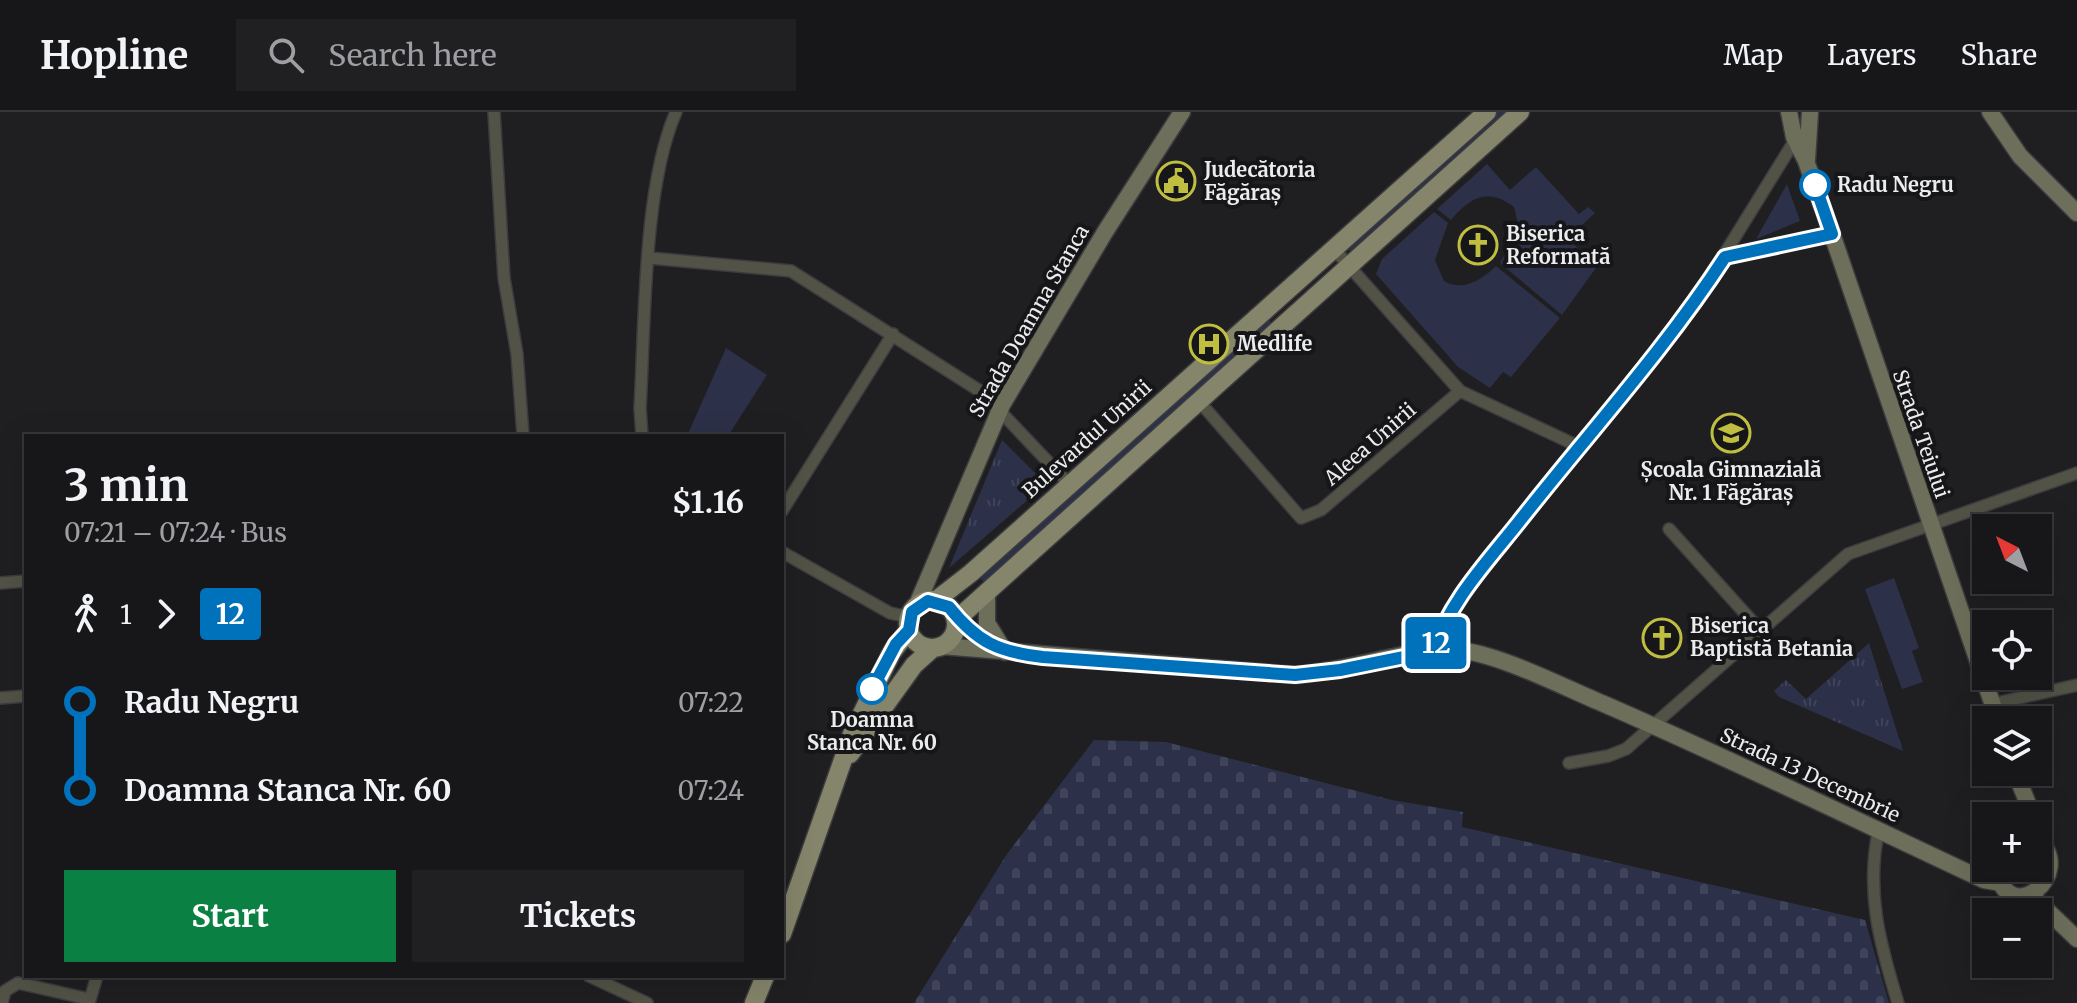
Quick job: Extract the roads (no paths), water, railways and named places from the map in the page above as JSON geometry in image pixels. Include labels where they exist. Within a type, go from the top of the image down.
[{"type":"main road","name":"Strada Doamna Stanca","points":[[784,928],[841,766],[872,689],[911,618],[1001,407],[1078,275],[1182,112]]},
{"type":"main road","name":"Bulevardul Unirii","points":[[935,601],[971,573],[1487,112]]},
{"type":"main road","points":[[1005,652],[956,620],[949,607],[935,601],[911,618],[918,644],[937,647],[953,636],[956,620],[987,591],[1520,112]]},
{"type":"main road","name":"Strada Teiului","points":[[1789,112],[1795,140],[1806,161],[1832,234],[1993,706]]},
{"type":"main road","points":[[1806,161],[1810,112]]},
{"type":"main road","points":[[1990,112],[2020,156],[2077,213]]},
{"type":"main road","points":[[987,591],[987,623],[1005,652]]},
{"type":"main road","name":"Strada Doamna Stanca","points":[[841,766],[914,665],[937,647]]},
{"type":"main road","name":"Strada 13 Decembrie","points":[[937,647],[1295,675],[1340,670],[1434,651],[1463,651],[1653,725],[1972,874]]},
{"type":"main road","points":[[2020,786],[2026,802]]},
{"type":"main road","points":[[2023,795],[2023,802]]},
{"type":"main road","points":[[2052,856],[2053,878],[2063,924]]},
{"type":"main road","name":"Strada 13 Decembrie","points":[[1950,863],[1972,865]]},
{"type":"main road","points":[[2053,878],[2041,892],[2032,896],[2077,939]]},
{"type":"main road","name":"Strada 13 Decembrie","points":[[2003,882],[2014,894],[2032,896]]},
{"type":"main road","points":[[760,1000],[765,978]]},
{"type":"street","points":[[494,112],[504,278],[517,354],[523,434]]},
{"type":"street","points":[[642,434],[640,408],[650,258],[663,153],[676,112]]},
{"type":"street","points":[[1434,651],[1442,628],[1467,589],[1578,446],[1683,320],[1795,140]]},
{"type":"street","points":[[1725,257],[1832,234]]},
{"type":"street","points":[[1334,249],[1460,391],[1578,446]]},
{"type":"street","points":[[650,258],[791,271],[893,334],[1001,407],[1070,485]]},
{"type":"street","points":[[1266,308],[1282,326]]},
{"type":"street","points":[[784,508],[893,334]]},
{"type":"street","name":"Aleea Unirii","points":[[1198,400],[1301,518],[1321,510],[1460,391]]},
{"type":"street","points":[[1569,763],[1618,753],[1848,554],[2077,473]]},
{"type":"street","points":[[1669,529],[1760,630]]},
{"type":"street","points":[[784,553],[890,613],[911,618]]},
{"type":"street","points":[[0,583],[24,581]]},
{"type":"street","points":[[2013,706],[2077,685]]},
{"type":"street","points":[[0,698],[24,696]]},
{"type":"street","points":[[1879,828],[1872,872],[1874,912],[1898,1003]]},
{"type":"street","points":[[2,1003],[5,991],[18,983],[89,1001],[96,978]]},
{"type":"street","points":[[593,978],[647,1003]]},
{"type":"place","name":"Judecătoria Făgăraș","points":[[1176,181]]},
{"type":"place","name":"Radu Negru","points":[[1815,185]]},
{"type":"place","name":"Biserica Reformată","points":[[1478,245]]},
{"type":"place","name":"Medlife","points":[[1209,344]]},
{"type":"place","name":"Școala Gimnazială Nr. 1 Făgăraș","points":[[1731,433]]},
{"type":"place","name":"Biserica Baptistă Betania","points":[[1662,638]]},
{"type":"place","name":"Doamna Stanca Nr. 60","points":[[872,689]]}]
